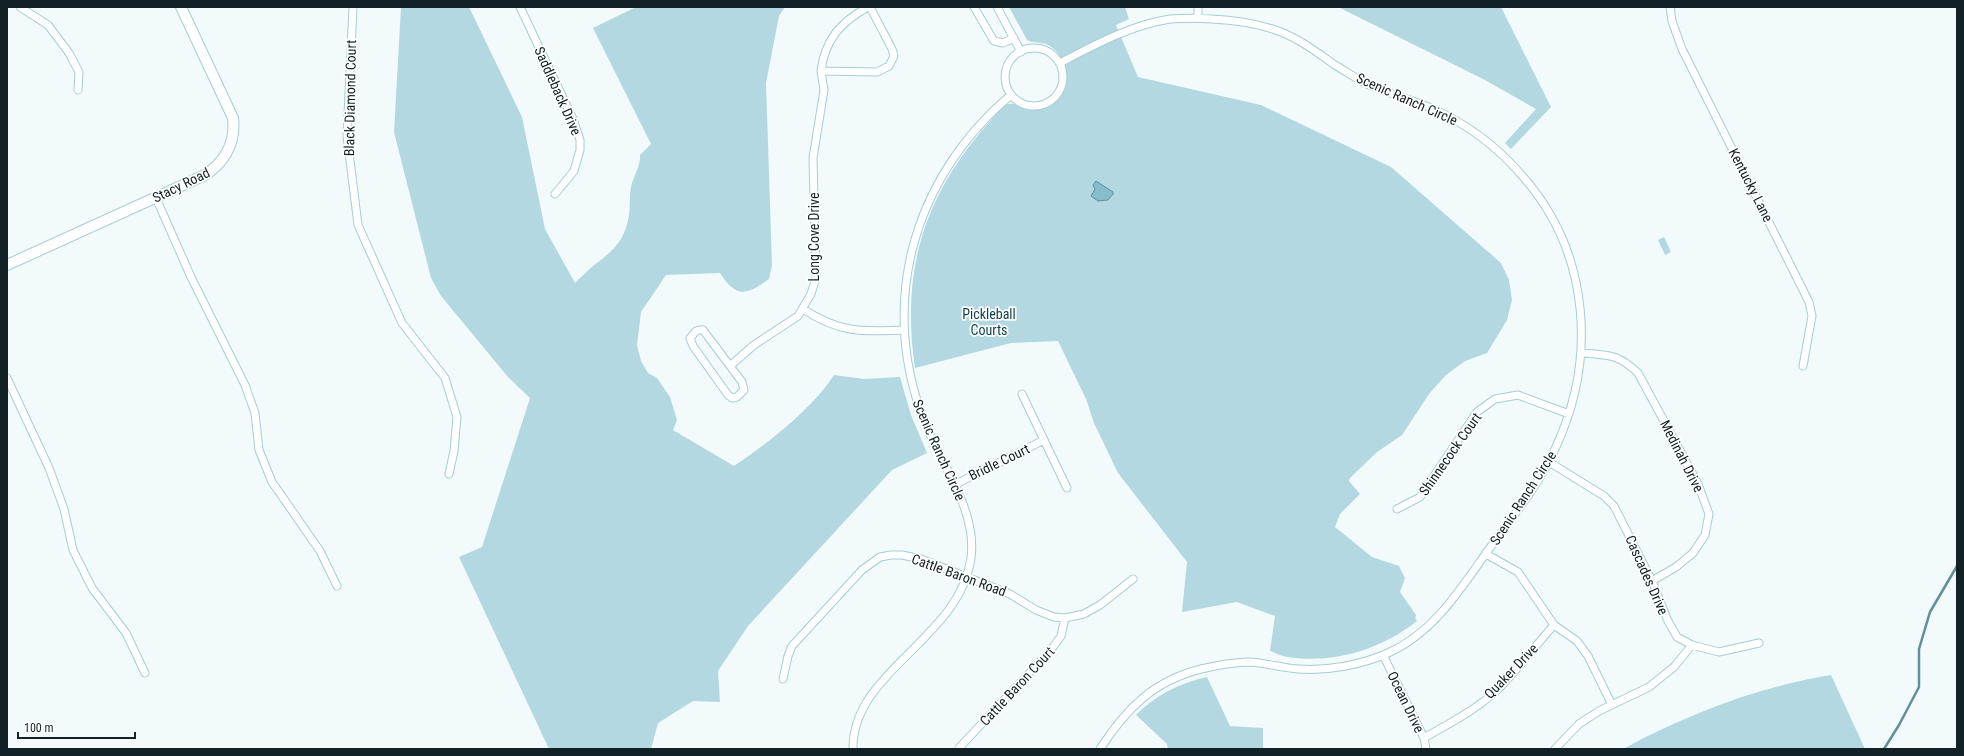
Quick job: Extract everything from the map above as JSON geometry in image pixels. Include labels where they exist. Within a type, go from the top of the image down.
[{"type":"main road","name":"Stacy Road","points":[[7,265],[156,198],[212,171],[221,162],[228,151],[234,129],[233,118],[184,8]]},
{"type":"street","points":[[20,7],[48,25],[68,52],[79,72],[78,90]]},
{"type":"street","name":"Black Diamond Court","points":[[353,7],[347,136],[358,225],[402,323],[445,378],[457,417],[454,451],[449,474]]},
{"type":"street","name":"Long Cove Drive","points":[[730,366],[754,346],[798,316],[804,309],[811,294],[816,278],[813,158],[824,90],[821,71],[825,52],[837,31],[845,21],[869,7],[892,49],[894,56],[889,66],[877,72],[821,71]]},
{"type":"street","points":[[974,7],[994,41],[1003,43],[1014,38]]},
{"type":"street","points":[[997,7],[1021,52]]},
{"type":"street","points":[[1198,7],[1198,18]]},
{"type":"street","name":"Kentucky Lane","points":[[1670,7],[1672,20],[1682,49],[1809,302],[1812,316],[1803,366]]},
{"type":"street","name":"Saddleback Drive","points":[[523,8],[573,120],[580,140],[580,150],[574,171],[555,194]]},
{"type":"street","name":"Scenic Ranch Circle","points":[[1060,63],[1139,27],[1171,19],[1198,18],[1246,22],[1279,31],[1306,45],[1361,81],[1434,109],[1462,123],[1501,152],[1533,189],[1553,219],[1573,272],[1580,303],[1583,326],[1582,353],[1578,384],[1569,414],[1549,462],[1453,600],[1434,622],[1412,639],[1383,655],[1336,667],[1300,669],[1262,663],[1233,662],[1186,673],[1164,683],[1142,698],[1117,724],[1100,749]]},
{"type":"street","points":[[1030,49],[1047,51],[1060,63],[1063,72],[1063,82],[1057,94],[1046,104],[1037,106],[1027,105],[1018,102],[1012,95],[1006,80],[1006,71],[1012,60],[1021,52],[1030,49]]},
{"type":"street","name":"Scenic Ranch Circle","points":[[853,749],[859,714],[866,702],[939,622],[956,599],[967,577],[972,547],[968,517],[928,432],[917,404],[908,368],[904,330],[906,281],[914,240],[928,204],[946,168],[984,120],[1012,95]]},
{"type":"street","points":[[156,198],[191,277],[244,385],[255,413],[258,450],[272,482],[320,551],[337,586]]},
{"type":"street","points":[[804,309],[830,324],[842,328],[868,331],[904,330]]},
{"type":"street","points":[[703,330],[730,366],[744,386],[742,394],[732,398],[728,395],[693,346],[690,338],[692,334],[696,331],[703,330]]},
{"type":"street","name":"Medinah Drive","points":[[1582,353],[1611,356],[1626,361],[1638,373],[1698,484],[1709,514],[1705,535],[1693,553],[1676,567],[1652,581]]},
{"type":"street","points":[[7,378],[49,468],[64,509],[76,556],[92,588],[126,633],[145,673]]},
{"type":"street","name":"Bridle Court","points":[[1022,394],[1067,488]]},
{"type":"street","name":"Shinnecock Court","points":[[1398,509],[1420,497],[1477,412],[1495,399],[1518,395],[1569,414]]},
{"type":"street","name":"Bridle Court","points":[[954,485],[1044,440]]},
{"type":"street","name":"Cascades Drive","points":[[1549,462],[1604,496],[1614,506],[1652,581],[1668,621],[1677,637],[1692,645],[1719,652],[1759,643]]},
{"type":"street","points":[[1486,554],[1518,572],[1554,625],[1577,641],[1588,656],[1612,705]]},
{"type":"street","name":"Cattle Baron Road","points":[[783,679],[788,656],[796,641],[862,570],[880,557],[896,555],[911,556],[1010,594],[1044,613],[1054,617],[1065,618],[1084,614],[1093,610],[1133,579]]},
{"type":"street","name":"Cattle Baron Court","points":[[959,748],[1051,650],[1060,636],[1065,618]]},
{"type":"street","name":"Quaker Drive","points":[[1424,738],[1464,716],[1495,692],[1522,664],[1554,625]]},
{"type":"street","points":[[1555,749],[1579,724],[1612,705],[1649,687],[1674,668],[1692,645]]},
{"type":"street","name":"Ocean Drive","points":[[1383,655],[1424,738],[1426,749]]},
{"type":"green space","points":[[401,7],[469,7],[522,117],[545,229],[575,283],[609,253],[622,237],[628,219],[631,187],[639,163],[640,155],[651,144],[593,28],[636,7],[785,7],[779,16],[766,83],[772,265],[769,279],[754,289],[742,292],[731,287],[720,273],[666,275],[641,312],[637,345],[641,361],[648,373],[657,378],[670,397],[677,420],[673,430],[734,466],[788,425],[813,401],[834,375],[864,379],[900,377],[911,415],[927,453],[892,470],[748,626],[718,671],[720,702],[693,701],[658,723],[651,749],[549,749],[459,557],[482,547],[530,398],[508,377],[441,296],[431,278],[394,132]]},
{"type":"green space","name":"Pickleball Courts","points":[[1009,7],[1125,7],[1129,19],[1116,25],[1138,77],[1261,105],[1391,167],[1501,263],[1509,280],[1512,300],[1507,320],[1487,353],[1465,361],[1446,375],[1429,394],[1402,435],[1377,452],[1350,478],[1349,481],[1360,494],[1340,514],[1335,527],[1372,557],[1399,566],[1405,578],[1400,592],[1416,615],[1415,618],[1417,621],[1403,631],[1388,640],[1356,652],[1339,656],[1305,659],[1285,657],[1270,651],[1275,616],[1237,602],[1182,612],[1187,562],[1118,473],[1094,423],[1086,399],[1058,341],[1011,343],[915,368],[911,329],[912,292],[917,258],[926,225],[939,194],[957,163],[979,134],[1005,105],[1014,104],[1031,109],[1041,109],[1051,105],[1058,99],[1063,91],[1066,81],[1066,71],[1058,53],[1047,44],[1027,40]]},
{"type":"green space","points":[[1338,7],[1501,7],[1551,107],[1511,149],[1505,143],[1536,109],[1485,80]]},
{"type":"green space","points":[[1664,237],[1671,252],[1665,255],[1658,240]]},
{"type":"green space","points":[[1831,675],[1865,749],[1623,749],[1673,724],[1724,703],[1750,694],[1804,680]]},
{"type":"green space","points":[[1207,677],[1230,726],[1263,728],[1263,749],[1168,749],[1167,744],[1136,715],[1152,701],[1168,691],[1178,686]]},
{"type":"shaded area","points":[[1096,181],[1113,192],[1108,200],[1098,201],[1091,196],[1095,189],[1093,185]]},
{"type":"waterway","points":[[1884,749],[1899,725],[1919,687],[1919,649],[1930,612],[1957,566]]}]
